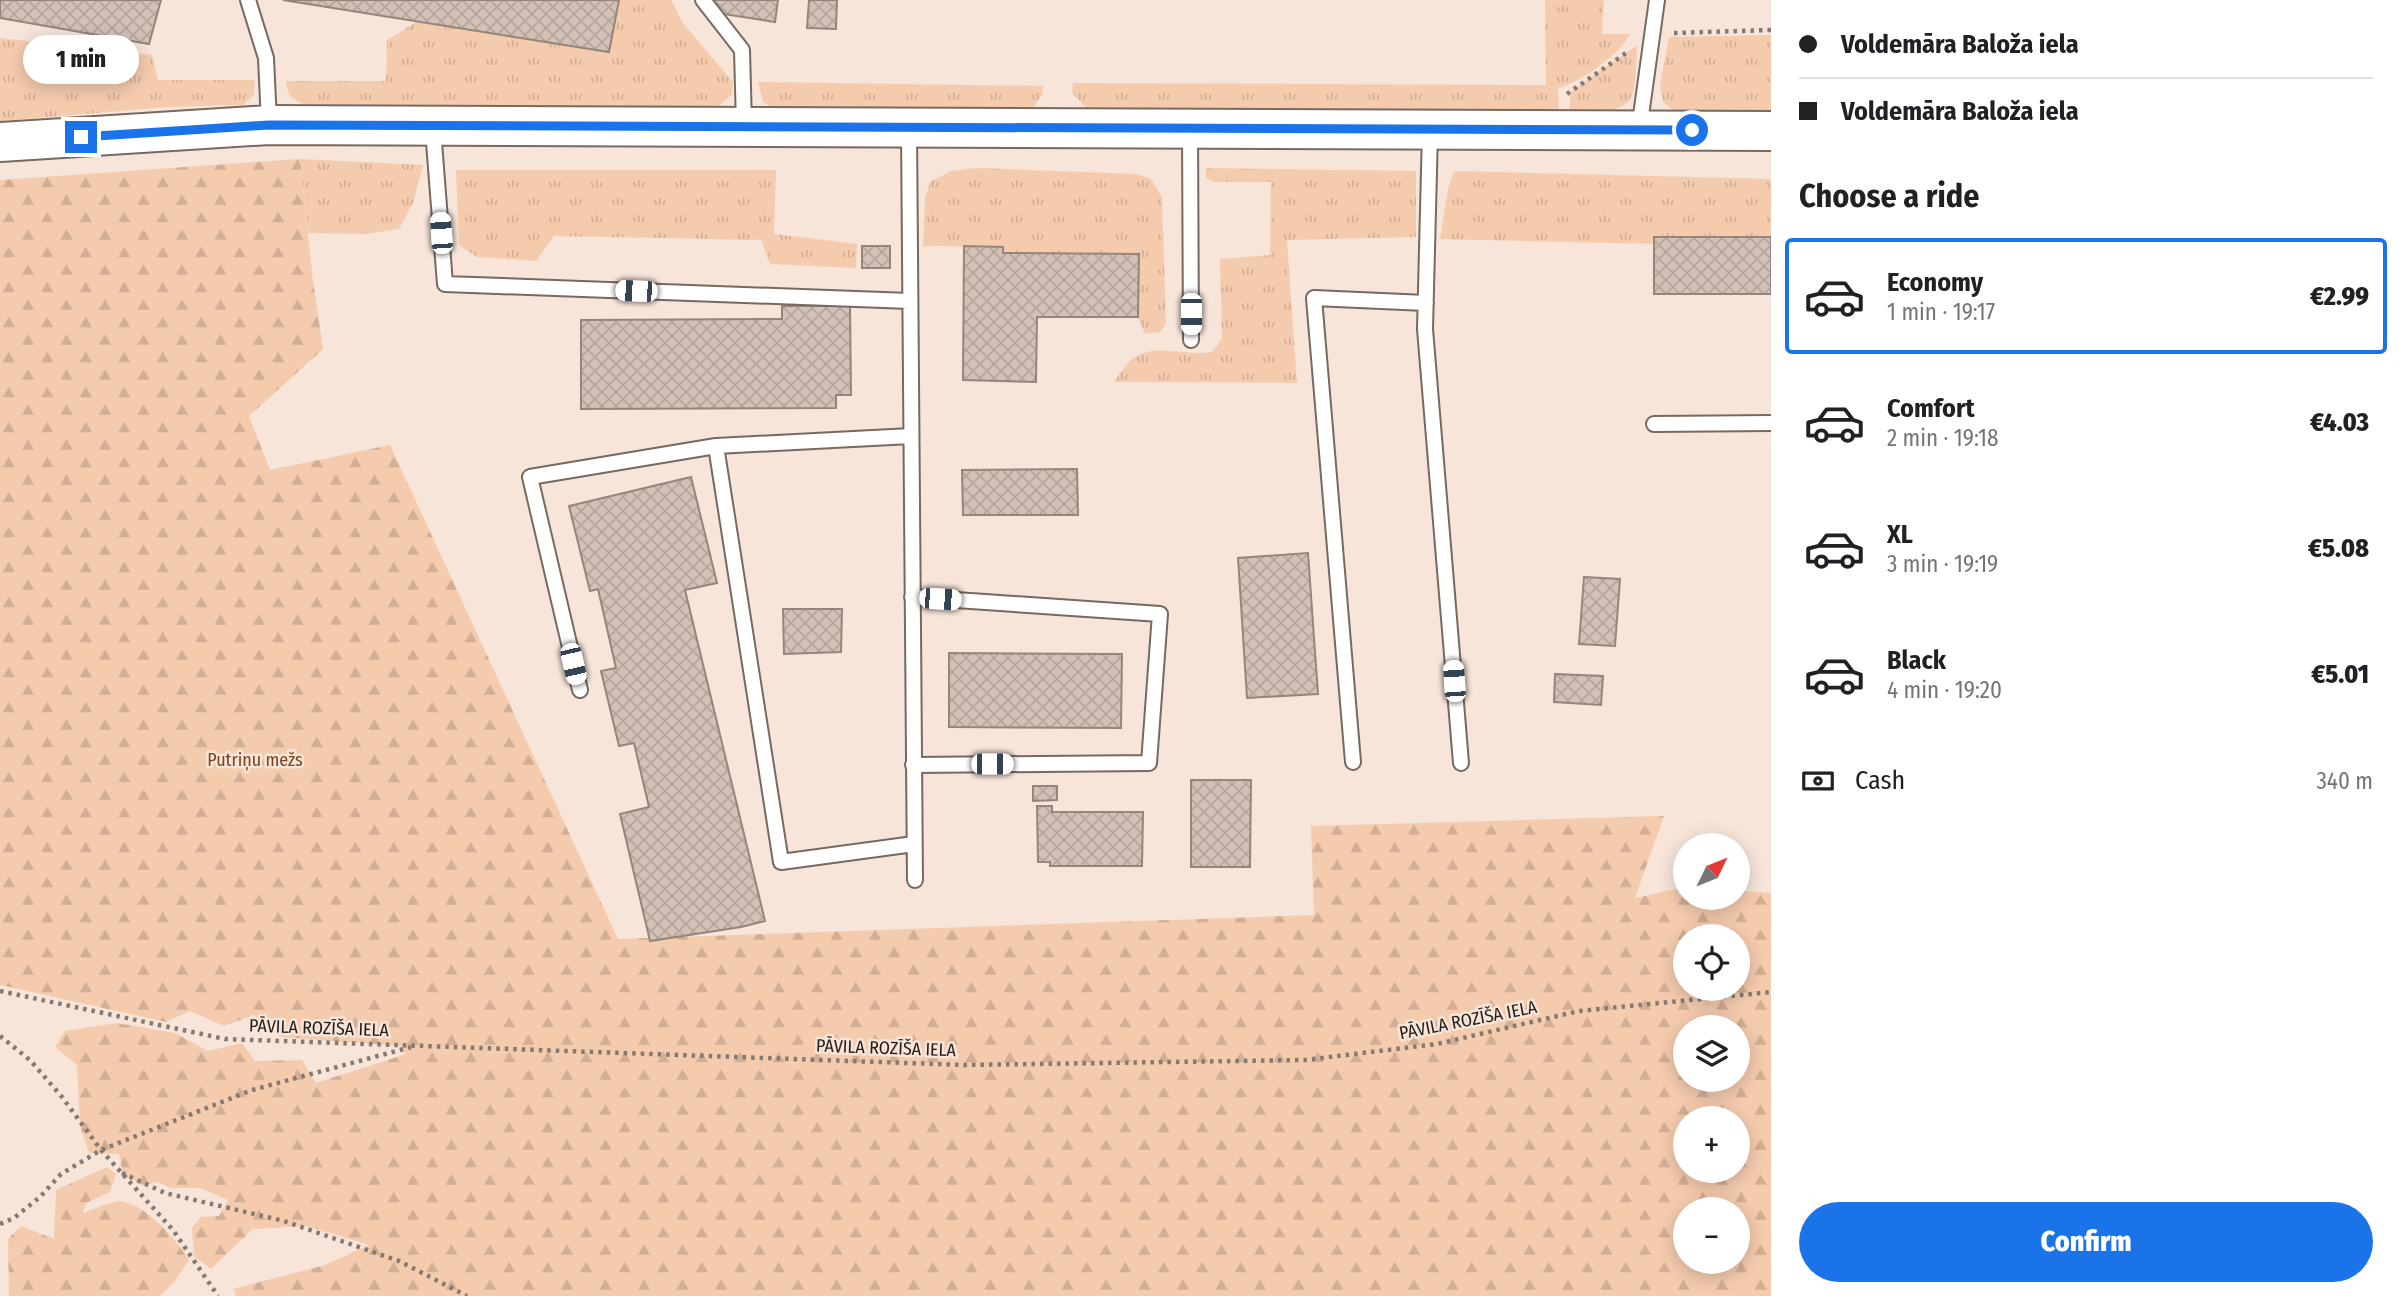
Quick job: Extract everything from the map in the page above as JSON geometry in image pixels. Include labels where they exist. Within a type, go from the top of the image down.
[{"type":"main road","points":[[0,142],[269,125],[1771,131]]},
{"type":"lane","points":[[248,0],[267,58],[269,125]]},
{"type":"lane","points":[[703,0],[742,50],[744,127]]},
{"type":"lane","points":[[1639,130],[1657,0]]},
{"type":"lane","points":[[433,126],[445,284],[910,301]]},
{"type":"lane","points":[[909,127],[915,880]]},
{"type":"lane","points":[[1190,128],[1191,340]]},
{"type":"lane","points":[[1430,129],[1425,329],[1461,763]]},
{"type":"lane","points":[[1353,762],[1314,298],[1426,303]]},
{"type":"lane","points":[[1654,424],[1771,423]]},
{"type":"lane","points":[[579,690],[530,477],[716,446],[911,436]]},
{"type":"lane","points":[[716,446],[781,862],[914,844]]},
{"type":"lane","points":[[912,597],[1160,614],[1149,763],[914,765]]},
{"type":"path","points":[[1564,96],[1653,34],[1771,30]]},
{"type":"path","name":"PĀVILA ROZĪŠA IELA","points":[[0,991],[225,1039],[964,1065],[1305,1060],[1437,1044],[1579,1011],[1771,992]]},
{"type":"path","points":[[0,1036],[30,1060],[62,1097],[101,1150],[173,1230],[218,1296]]},
{"type":"path","points":[[0,1224],[14,1218],[40,1197],[61,1174],[101,1150],[251,1090],[419,1045]]},
{"type":"path","points":[[122,1173],[165,1193],[284,1221],[400,1261],[467,1296]]},
{"type":"green space","points":[[619,0],[671,0],[682,22],[733,82],[732,94],[719,106],[704,107],[304,104],[293,98],[287,90],[286,81],[386,81],[387,40],[418,21],[609,52]]},
{"type":"green space","points":[[1545,0],[1604,0],[1602,34],[1630,34],[1618,50],[1598,67],[1558,88],[1559,112],[1087,109],[1072,93],[1073,83],[1546,85]]},
{"type":"green space","points":[[1771,35],[1771,113],[1676,112],[1663,102],[1660,85],[1669,37]]},
{"type":"green space","points":[[0,38],[152,55],[158,80],[255,80],[254,95],[243,105],[169,107],[0,121]]},
{"type":"green space","points":[[1637,45],[1635,83],[1628,102],[1620,108],[1570,112],[1570,92]]},
{"type":"green space","points":[[758,82],[1043,86],[1042,95],[1034,107],[776,110],[763,102]]},
{"type":"green space","points":[[300,159],[423,165],[413,203],[399,229],[366,234],[308,233]]},
{"type":"green space","name":"Putriņu mežs","points":[[300,159],[323,349],[249,416],[270,470],[390,445],[618,939],[1314,915],[1311,826],[1664,816],[1635,898],[1673,890],[1673,910],[1750,910],[1750,892],[1771,893],[1771,1296],[236,1296],[233,1289],[325,1265],[369,1245],[307,1226],[253,1229],[211,1269],[194,1256],[192,1228],[201,1217],[219,1216],[228,1200],[200,1188],[171,1188],[158,1182],[143,1185],[123,1174],[119,1154],[89,1153],[80,1126],[77,1065],[55,1047],[65,1031],[117,1023],[175,1033],[208,1051],[242,1043],[255,1061],[302,1060],[316,1083],[406,1054],[401,1046],[281,1037],[254,1015],[224,1026],[190,1011],[166,1022],[0,985],[0,180]]},
{"type":"green space","points":[[977,168],[1137,174],[1151,179],[1162,197],[1166,324],[1160,332],[1145,334],[1138,317],[1139,255],[1003,253],[1003,247],[923,246],[925,198],[930,182],[951,171]]},
{"type":"green space","points":[[1206,168],[1416,171],[1416,237],[1287,240],[1297,383],[1114,382],[1139,354],[1159,350],[1212,352],[1222,339],[1220,259],[1270,255],[1271,182],[1213,182],[1206,178]]},
{"type":"green space","points":[[456,170],[776,170],[774,234],[857,244],[856,268],[770,264],[761,240],[554,236],[536,261],[477,257],[459,245]]},
{"type":"green space","points":[[1454,171],[1771,179],[1771,237],[1654,237],[1654,244],[1440,239],[1448,189]]},
{"type":"green space","points":[[107,1167],[116,1174],[110,1192],[86,1203],[83,1213],[114,1202],[124,1202],[146,1212],[167,1231],[189,1260],[175,1281],[160,1296],[9,1296],[8,1239],[21,1226],[54,1239],[56,1190]]},
{"type":"building","points":[[0,0],[161,0],[149,44],[0,18]]},
{"type":"building","points":[[283,0],[619,0],[609,52]]},
{"type":"building","points":[[706,0],[778,0],[775,22],[704,11]]},
{"type":"building","points":[[809,0],[837,0],[836,29],[807,28]]},
{"type":"building","points":[[1654,237],[1771,237],[1771,294],[1654,294]]},
{"type":"building","points":[[862,246],[890,246],[890,268],[862,268]]},
{"type":"building","points":[[964,246],[1003,247],[1003,253],[1139,254],[1138,317],[1037,317],[1036,382],[963,380]]},
{"type":"building","points":[[782,306],[850,306],[851,395],[836,395],[836,408],[581,409],[581,320],[782,319]]},
{"type":"building","points":[[1077,469],[1078,515],[963,515],[962,470]]},
{"type":"building","points":[[691,477],[717,583],[685,590],[765,921],[650,941],[620,814],[649,807],[634,743],[619,746],[601,671],[616,668],[598,589],[590,591],[569,506]]},
{"type":"building","points":[[1308,553],[1318,694],[1247,698],[1238,558]]},
{"type":"building","points":[[1584,577],[1620,579],[1615,646],[1579,644]]},
{"type":"building","points":[[783,609],[842,609],[841,652],[784,654]]},
{"type":"building","points":[[949,653],[1122,654],[1121,728],[949,727]]},
{"type":"building","points":[[1555,674],[1603,676],[1601,705],[1554,702]]},
{"type":"building","points":[[1191,780],[1251,780],[1250,867],[1191,867]]},
{"type":"building","points":[[1033,786],[1057,786],[1057,800],[1033,801]]},
{"type":"building","points":[[1037,806],[1052,806],[1052,812],[1143,812],[1142,866],[1050,866],[1050,862],[1038,862]]},
{"type":"route","points":[[81,137],[269,125],[1692,130]]}]
